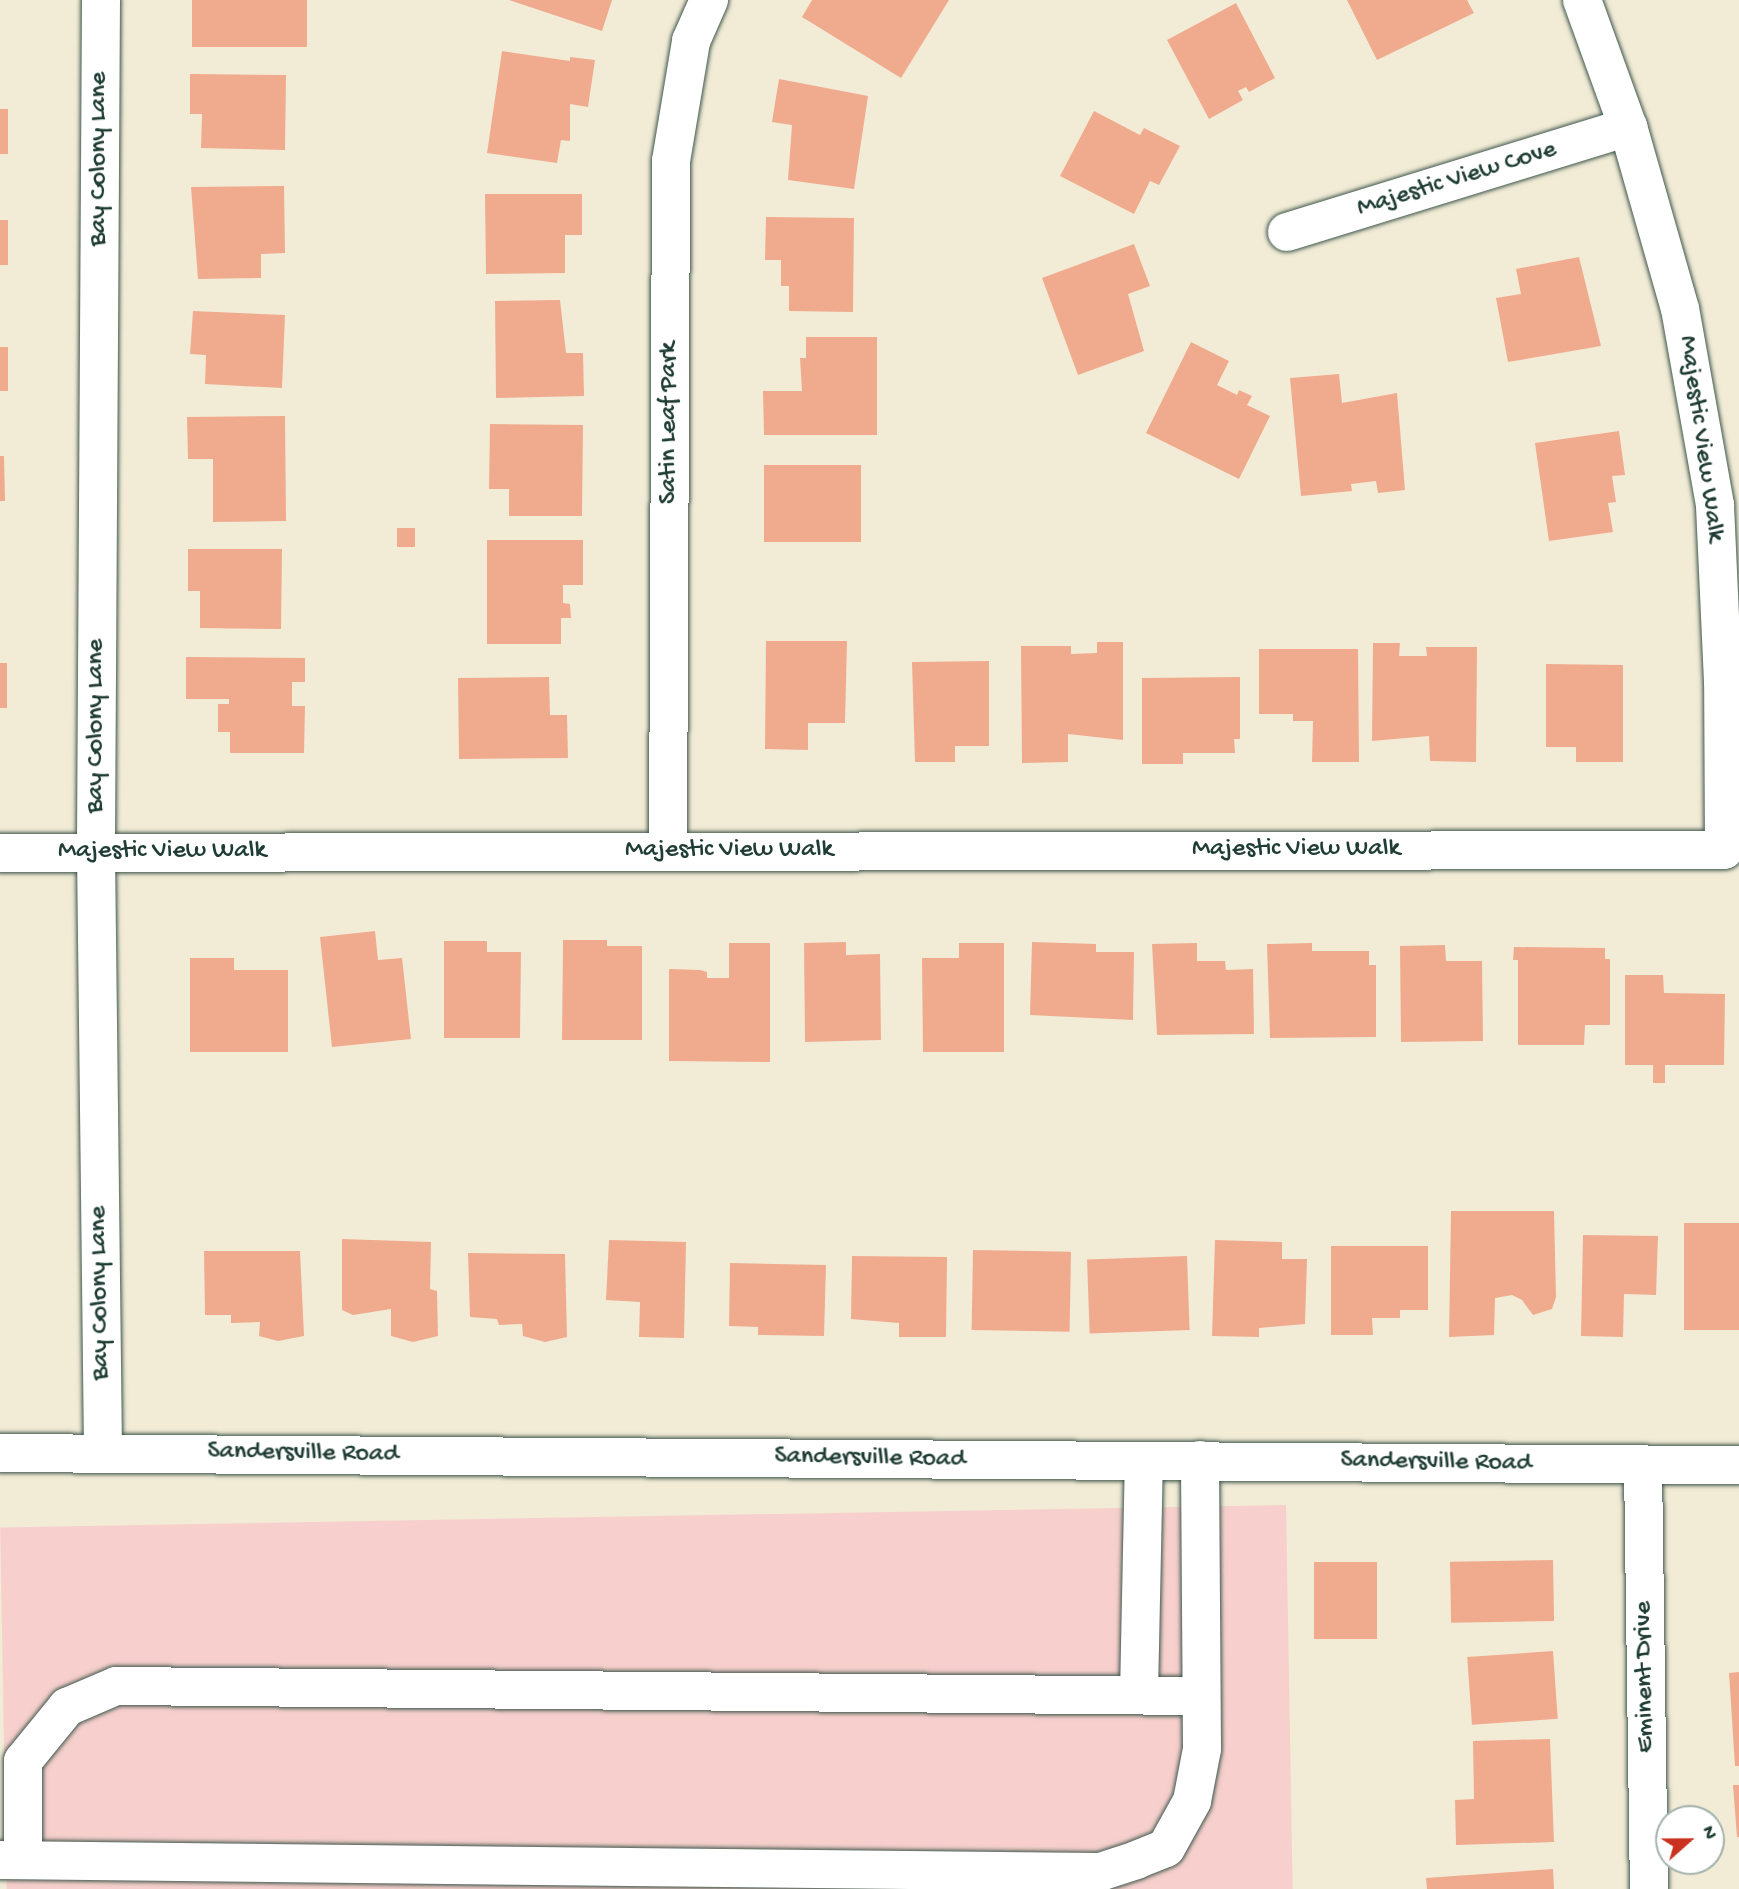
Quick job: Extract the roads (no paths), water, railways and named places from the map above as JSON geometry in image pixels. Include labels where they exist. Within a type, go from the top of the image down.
[{"type":"street","name":"Bay Colony Lane","points":[[101,0],[96,852],[103,1452]]},
{"type":"street","name":"Satin Leaf Park","points":[[668,851],[671,161],[691,41],[709,0]]},
{"type":"street","name":"Majestic View Walk","points":[[0,853],[1724,850],[1723,682],[1715,505],[1680,309],[1628,127],[1582,0]]},
{"type":"street","name":"Majestic View Cove","points":[[1287,232],[1628,127]]},
{"type":"street","name":"Sandersville Road","points":[[0,1453],[1739,1465]]},
{"type":"street","points":[[1199,1696],[117,1686],[67,1707],[23,1761],[12,1860],[1100,1872],[1166,1848],[1192,1801],[1202,1749],[1199,1696],[1200,1460]]},
{"type":"street","points":[[1139,1694],[1144,1462]]},
{"type":"street","name":"Eminent Drive","points":[[1643,1465],[1649,1889]]}]
